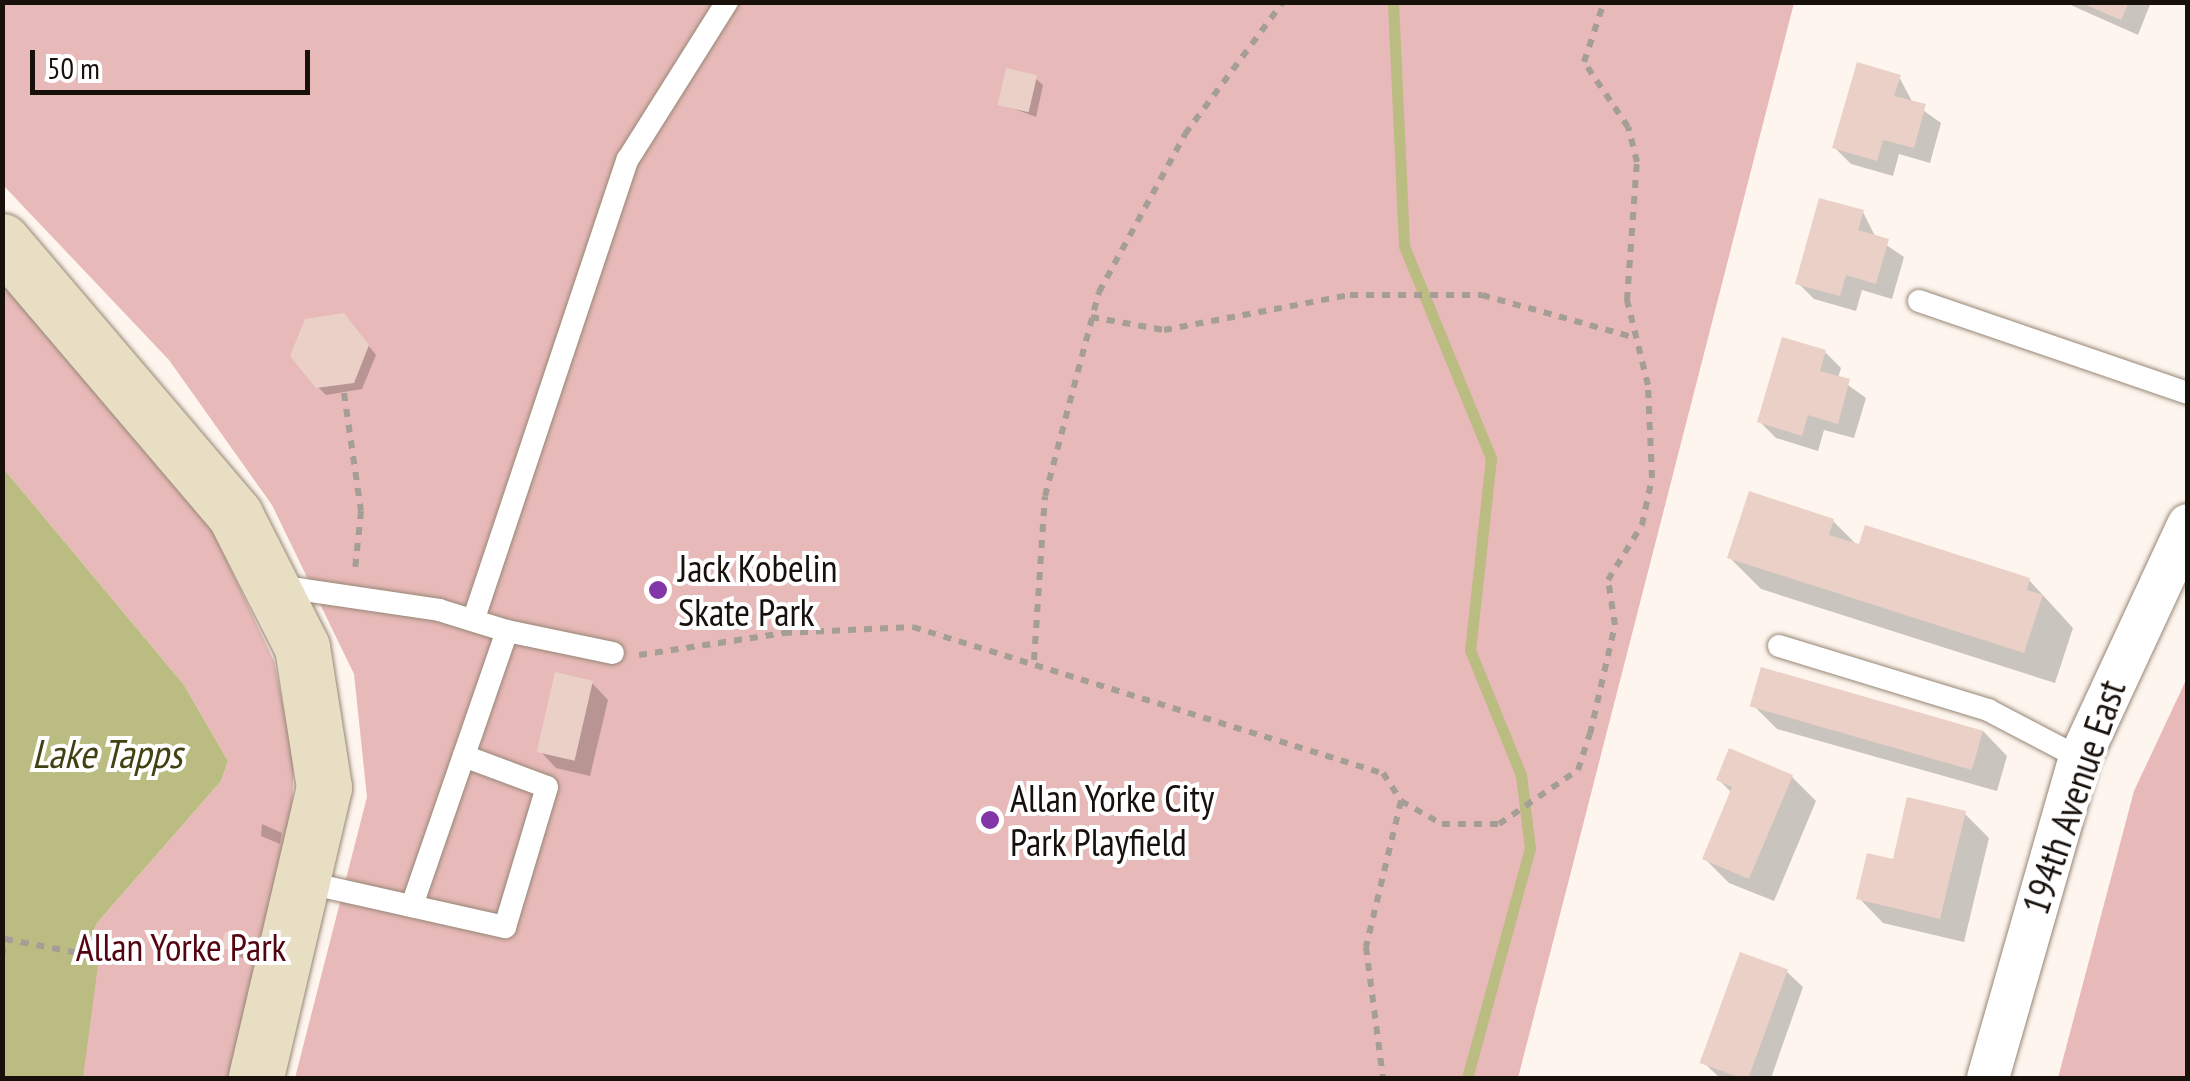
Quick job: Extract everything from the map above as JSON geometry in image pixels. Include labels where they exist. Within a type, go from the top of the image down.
[{"type":"street","points":[[2,240],[183,445],[276,586],[302,646],[324,742],[308,883],[256,1078]]},
{"type":"street","name":"194th Avenue East","points":[[1988,1078],[2080,758],[2188,526]]},
{"type":"lane","points":[[474,618],[628,158],[727,2]]},
{"type":"lane","points":[[1919,301],[2188,393]]},
{"type":"lane","points":[[276,586],[474,618],[507,631],[613,654]]},
{"type":"lane","points":[[412,906],[507,631]]},
{"type":"lane","points":[[1778,646],[1988,710],[2080,758]]},
{"type":"lane","points":[[308,883],[505,927],[547,788],[464,756]]},
{"type":"path","points":[[1034,660],[1044,603],[1037,557],[1045,496],[1092,317],[1122,239],[1185,134],[1283,2]]},
{"type":"path","points":[[613,654],[900,627],[1034,660],[1384,772],[1401,801],[1442,824],[1500,824],[1550,797],[1578,770],[1590,734],[1615,624],[1608,580],[1642,524],[1652,478],[1648,386],[1629,336],[1637,162],[1628,127],[1584,62],[1604,2]]},
{"type":"path","points":[[1092,317],[1164,330],[1374,295],[1460,296],[1530,304],[1629,336]]},
{"type":"path","points":[[344,393],[361,511],[352,597]]},
{"type":"path","points":[[1383,1078],[1366,947],[1401,801]]},
{"type":"path","points":[[2,956],[5,940],[99,957]]},
{"type":"green space","name":"Allan Yorke Park","points":[[3,3],[1794,3],[1518,1078],[295,1078],[367,797],[354,674],[272,505],[169,360],[3,185]]},
{"type":"green space","name":"Allan Yorke Park","points":[[3,284],[213,531],[274,661],[294,758],[291,834],[231,1078],[83,1078],[85,952],[97,923],[221,781],[228,761],[184,685],[3,468]]},
{"type":"green space","points":[[2187,678],[2187,1078],[2058,1078],[2134,791]]},
{"type":"water","name":"Lake Tapps","points":[[3,468],[184,685],[228,761],[221,781],[97,923],[85,951],[99,957],[83,1078],[3,1078]]},
{"type":"building","points":[[2079,2],[2129,2],[2121,20]]},
{"type":"building","points":[[1857,62],[1901,75],[1894,96],[1926,104],[1914,148],[1883,140],[1877,161],[1832,148]]},
{"type":"building","points":[[1006,68],[1037,75],[1029,112],[997,105]]},
{"type":"building","points":[[1819,198],[1864,210],[1858,230],[1889,239],[1876,284],[1846,275],[1840,296],[1795,284]]},
{"type":"building","points":[[344,313],[369,345],[354,383],[316,388],[290,356],[305,319]]},
{"type":"building","points":[[1782,337],[1826,350],[1820,371],[1850,379],[1838,424],[1808,415],[1802,436],[1757,422]]},
{"type":"building","points":[[1749,491],[1834,519],[1829,535],[1859,544],[1865,525],[2030,578],[2027,590],[2043,595],[2024,653],[1727,558]]},
{"type":"building","points":[[1761,667],[1983,731],[1972,770],[1750,706]]},
{"type":"building","points":[[555,672],[593,681],[575,761],[537,752]]},
{"type":"building","points":[[1729,748],[1793,775],[1749,879],[1702,859],[1732,787],[1716,780]]},
{"type":"building","points":[[1907,797],[1966,811],[1940,919],[1856,899],[1867,853],[1893,859]]},
{"type":"building","points":[[225,932],[241,936],[236,952],[221,948]]},
{"type":"building","points":[[1740,952],[1788,969],[1748,1078],[1700,1063]]},
{"type":"waterway","points":[[1393,2],[1404,246],[1491,458],[1470,650],[1521,775],[1530,848],[1467,1078]]},
{"type":"place","name":"Jack Kobelin Skate Park","points":[[658,590]]},
{"type":"place","name":"Allan Yorke City Park Playfield","points":[[990,820]]}]
